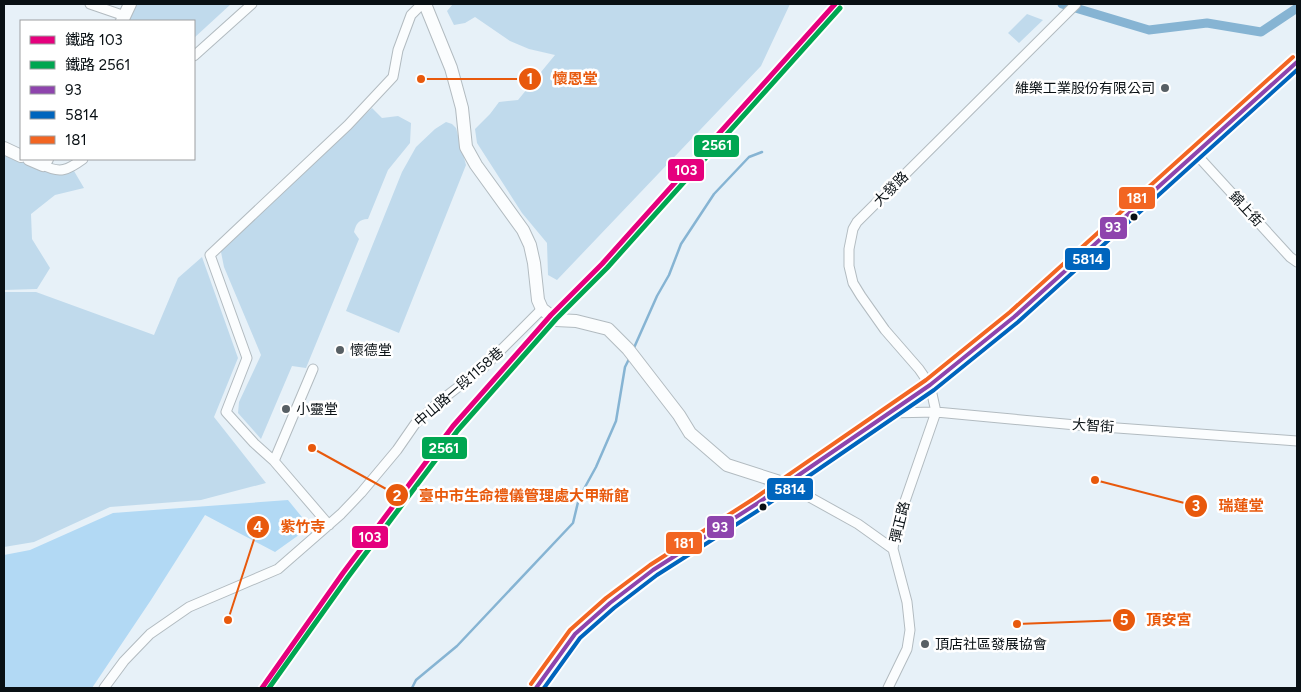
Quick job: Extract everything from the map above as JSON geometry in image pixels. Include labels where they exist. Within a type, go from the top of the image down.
[{"type":"street","points":[[90,4],[123,19],[130,4]]},
{"type":"street","points":[[195,55],[252,4]]},
{"type":"street","points":[[328,525],[274,462],[226,412],[247,358],[210,255],[348,125],[393,77],[398,50],[411,15],[423,4],[451,68],[462,108],[466,147],[476,165],[523,230],[530,245],[538,300],[542,309],[556,320],[576,321],[608,329],[631,354],[679,415],[690,434],[727,465],[786,484],[858,524],[893,549]]},
{"type":"street","name":"大發路","points":[[930,385],[860,296],[849,264],[849,249],[853,229],[857,222],[1076,4]]},
{"type":"street","points":[[536,688],[575,634],[610,603],[653,570],[786,484],[930,385],[1014,317],[1297,62]]},
{"type":"street","points":[[4,148],[20,156]]},
{"type":"street","name":"錦上街","points":[[1196,154],[1290,257],[1297,262]]},
{"type":"street","points":[[45,162],[54,171],[71,168],[82,160]]},
{"type":"street","name":"中山路一段1158巷","points":[[104,688],[124,660],[150,634],[189,607],[278,569],[361,494],[397,450],[415,424],[440,401],[483,368],[542,309]]},
{"type":"street","points":[[274,462],[313,369]]},
{"type":"street","points":[[930,385],[936,412]]},
{"type":"street","name":"大智街","points":[[888,413],[936,412],[1076,425],[1297,441]]},
{"type":"street","name":"彈正路","points":[[888,688],[906,649],[910,630],[907,602],[893,549],[896,527],[936,412]]},
{"type":"shaded area","points":[[136,4],[231,4],[195,37],[195,20],[126,20]]},
{"type":"shaded area","points":[[453,4],[790,4],[761,66],[557,280],[548,275],[547,243],[522,213],[477,143],[475,129],[499,102],[518,100],[555,55],[529,49],[510,41],[475,17],[465,23],[454,25],[447,11]]},
{"type":"shaded area","points":[[1027,14],[1043,20],[1019,43],[1008,33]]},
{"type":"shaded area","points":[[372,108],[382,118],[398,116],[411,123],[410,143],[388,170],[368,219],[358,222],[354,232],[359,239],[306,368],[292,366],[261,439],[238,413],[239,402],[261,355],[224,267],[222,248]]},
{"type":"shaded area","points":[[446,122],[456,128],[466,165],[399,333],[346,311],[402,172],[416,147],[435,129]]},
{"type":"shaded area","points":[[4,144],[20,151],[20,160],[38,160],[47,164],[65,167],[76,160],[86,160],[74,171],[84,188],[55,195],[31,214],[32,239],[50,268],[37,289],[4,290]]},
{"type":"shaded area","points":[[202,257],[238,358],[214,417],[266,483],[201,500],[110,507],[34,542],[4,547],[4,292],[36,292],[154,335],[178,278]]},
{"type":"shaded area","points":[[288,500],[310,527],[275,552],[205,515],[92,688],[4,688],[4,555],[30,550],[113,513]]},
{"type":"waterway","points":[[1062,4],[1149,30],[1207,23],[1261,32],[1297,8]]},
{"type":"waterway","points":[[633,350],[657,296],[669,275],[681,244],[714,194],[749,157],[762,152]]},
{"type":"waterway","points":[[412,688],[416,680],[457,646],[573,523],[579,498],[596,467],[616,421],[625,367],[630,357]]},
{"type":"rail line","name":"103","points":[[262,688],[343,573],[453,426],[551,315],[602,264],[835,4]]},
{"type":"rail line","name":"2561","points":[[269,688],[348,577],[458,430],[556,319],[607,268],[840,8]]},
{"type":"transit line","name":"181","points":[[531,684],[570,630],[606,598],[650,565],[755,498],[926,380],[1010,312],[1293,57]]},
{"type":"transit line","name":"93","points":[[536,688],[575,634],[610,603],[653,570],[758,503],[930,385],[1014,317],[1297,62]]},
{"type":"transit line","name":"5814","points":[[544,688],[580,638],[614,608],[657,575],[762,508],[934,390],[1018,322],[1297,70]]},
{"type":"place","name":"懷恩堂","points":[[421,79]]},
{"type":"place","name":"維樂工業股份有限公司","points":[[1165,88]]},
{"type":"place","name":"懷德堂","points":[[340,350]]},
{"type":"place","name":"小靈堂","points":[[286,409]]},
{"type":"place","name":"臺中市生命禮儀管理處大甲新館","points":[[312,448]]},
{"type":"place","name":"瑞蓮堂","points":[[1095,480]]},
{"type":"place","name":"紫竹寺","points":[[228,620]]},
{"type":"place","name":"頂安宮","points":[[1017,624]]},
{"type":"place","name":"頂店社區發展協會","points":[[925,644]]}]
